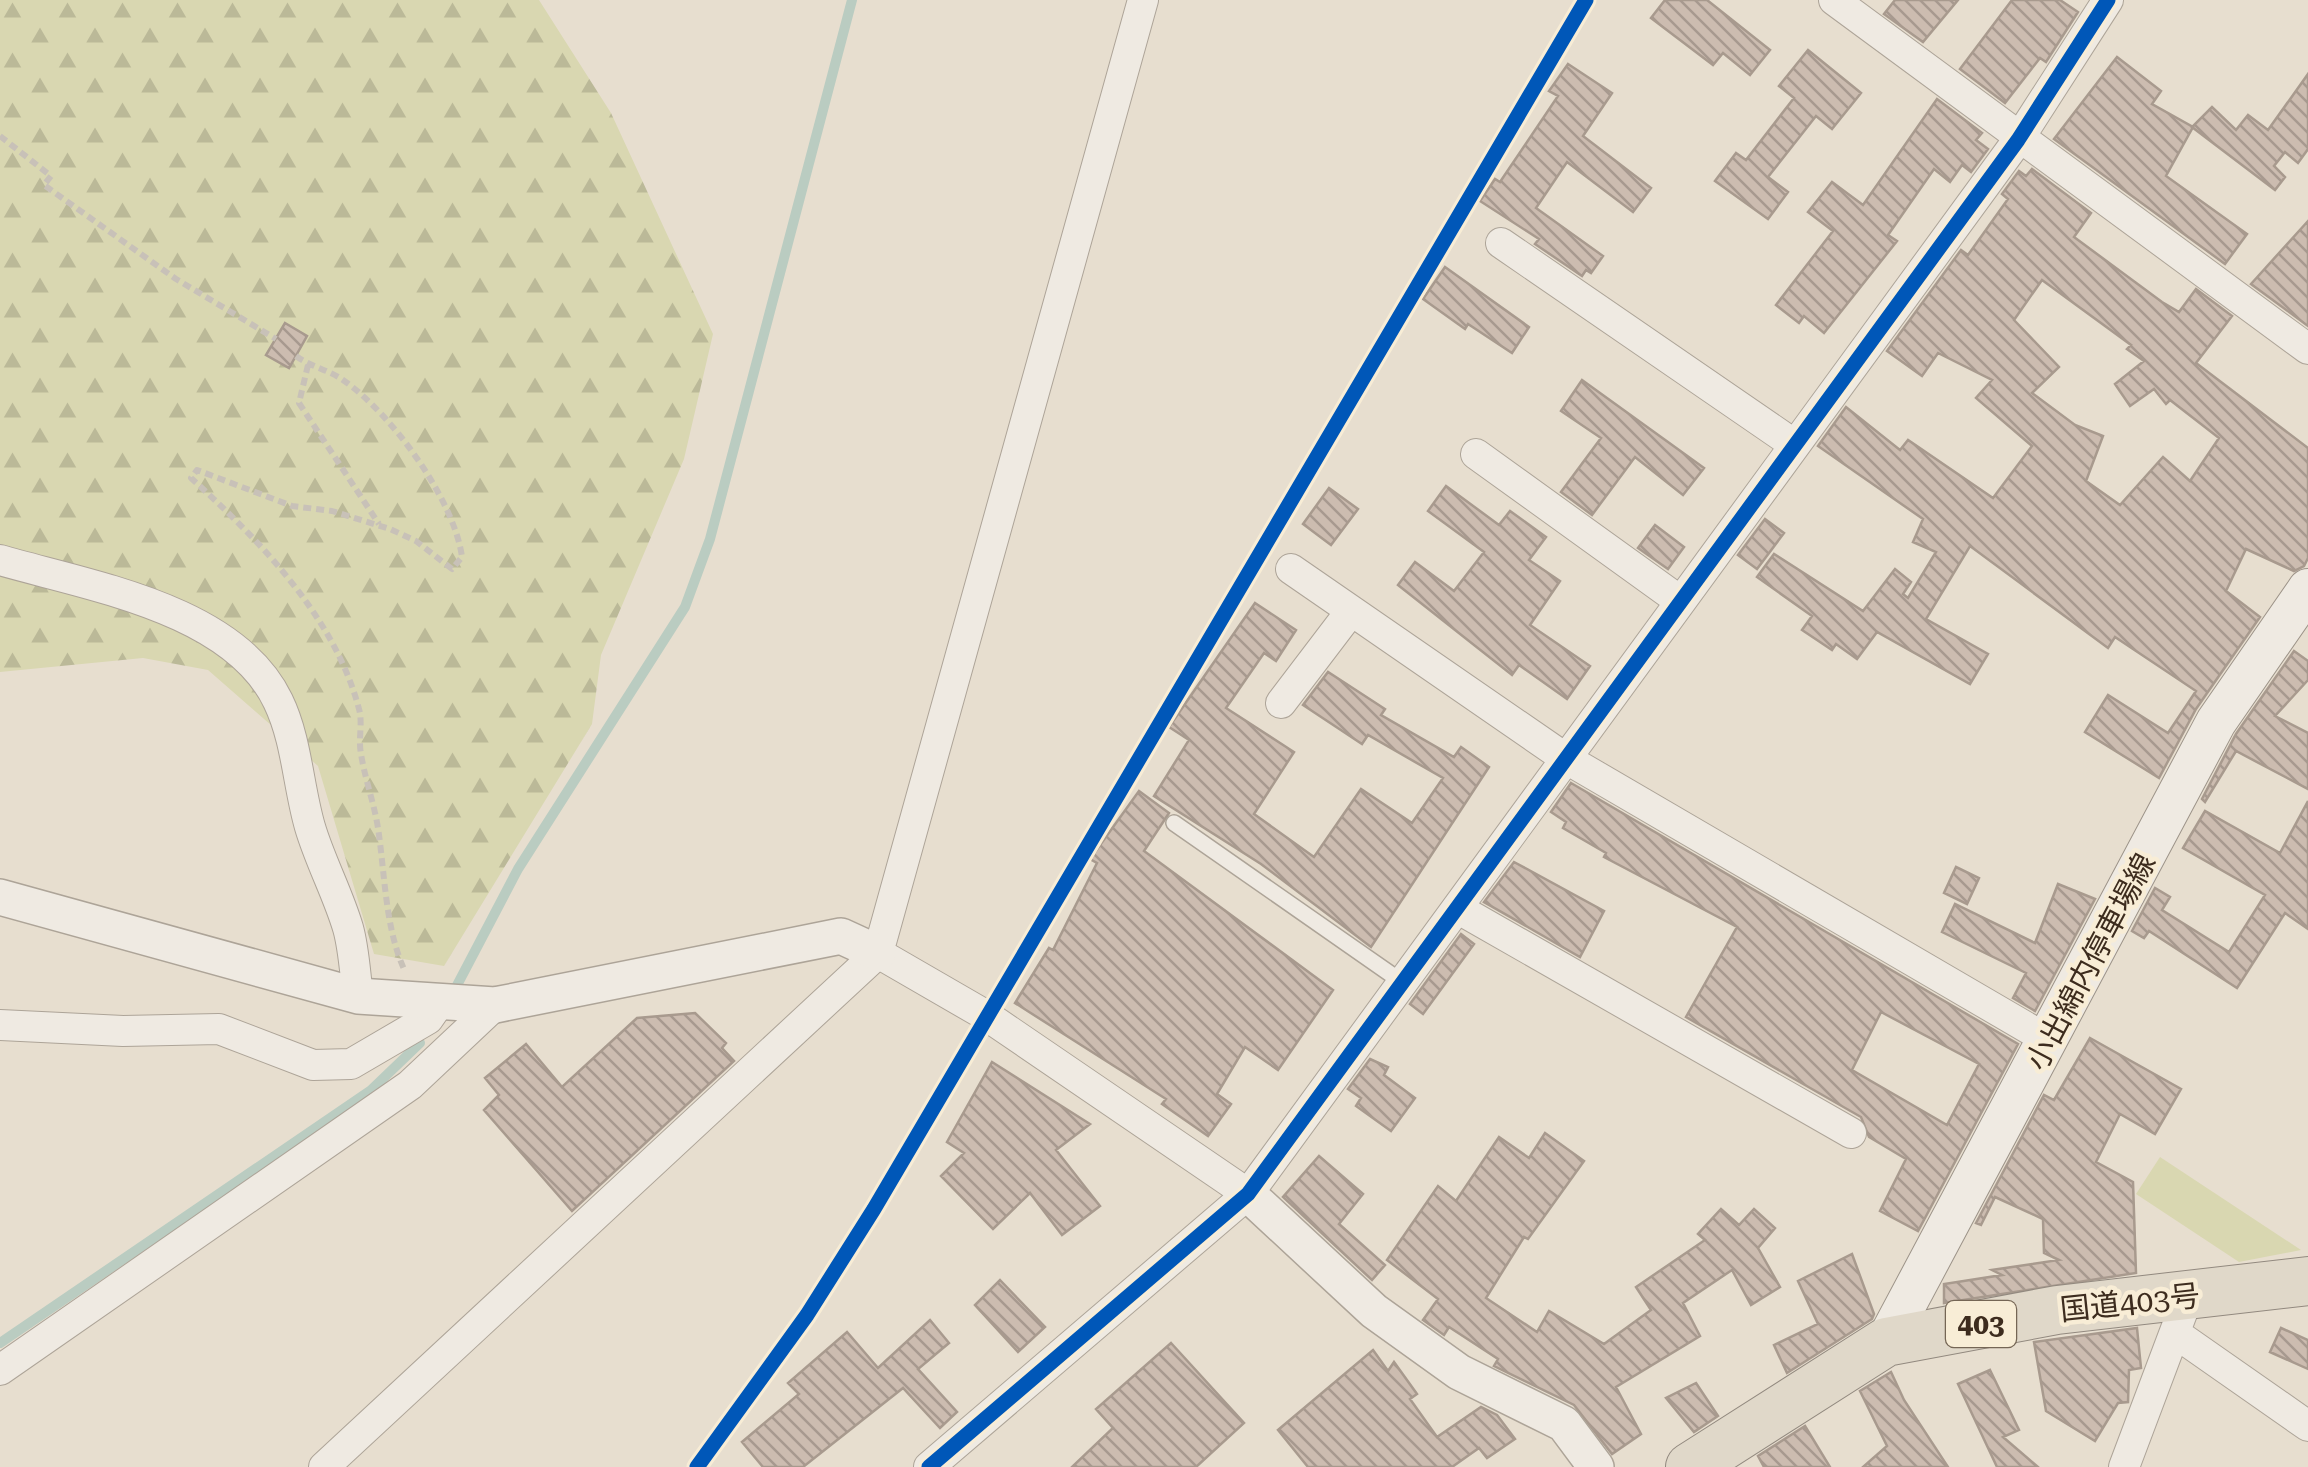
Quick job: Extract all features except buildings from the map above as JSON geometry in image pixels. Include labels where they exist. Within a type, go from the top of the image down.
[{"type":"highway","name":"国道403号","points":[[1690,1467],[1886,1342],[2057,1310],[2182,1315],[2308,1281]]},
{"type":"main road","name":"小出綿内停車場線","points":[[1886,1342],[2050,1041],[2216,722],[2308,589]]},
{"type":"street","points":[[324,1467],[878,953],[1142,0]]},
{"type":"street","points":[[1834,0],[2018,140],[2308,349]]},
{"type":"street","points":[[929,1467],[1248,1194],[2018,140],[2108,0]]},
{"type":"street","points":[[1501,243],[1795,444]]},
{"type":"street","points":[[1476,454],[1680,601]]},
{"type":"street","points":[[0,560],[178,616],[228,641],[260,672],[279,702],[310,826],[348,928],[358,996]]},
{"type":"street","points":[[1291,569],[1565,758],[2050,1041]]},
{"type":"street","points":[[1281,703],[1351,611]]},
{"type":"street","points":[[0,897],[358,996],[495,1006],[840,936],[878,953],[1019,1037],[1248,1194],[1388,1321],[1459,1372],[1564,1424],[1596,1467]]},
{"type":"street","points":[[1457,908],[1852,1133]]},
{"type":"street","points":[[0,1025],[122,1031],[219,1029],[313,1066],[351,1064],[428,1019],[440,1002]]},
{"type":"street","points":[[0,1370],[410,1085],[495,1006]]},
{"type":"street","points":[[2124,1467],[2182,1315],[2308,1426]]},
{"type":"lane","points":[[1174,822],[1402,982]]},
{"type":"path","points":[[0,136],[50,176],[44,185],[176,279],[276,339]]},
{"type":"path","points":[[296,356],[340,377],[390,423],[458,530],[462,556],[452,569],[416,541],[380,525],[332,511],[292,506],[197,470],[191,478],[243,528],[289,583],[328,634],[348,675],[360,712],[360,751],[379,834],[393,945],[408,979],[402,999]]},
{"type":"path","points":[[308,365],[299,403],[380,525]]},
{"type":"green space","points":[[0,0],[539,0],[611,113],[713,334],[684,459],[601,655],[592,724],[444,966],[374,954],[318,766],[208,670],[143,658],[0,672]]},
{"type":"green space","points":[[2160,1157],[2301,1250],[2239,1262],[2136,1194]]},
{"type":"waterway","points":[[454,991],[518,869],[685,607],[710,539],[852,0]]},
{"type":"waterway","points":[[0,1343],[370,1091],[420,1043]]},
{"type":"cycle path","points":[[697,1467],[807,1315],[874,1209],[1586,0]]},
{"type":"cycle path","points":[[929,1467],[1248,1194],[2018,140],[2108,0]]}]
